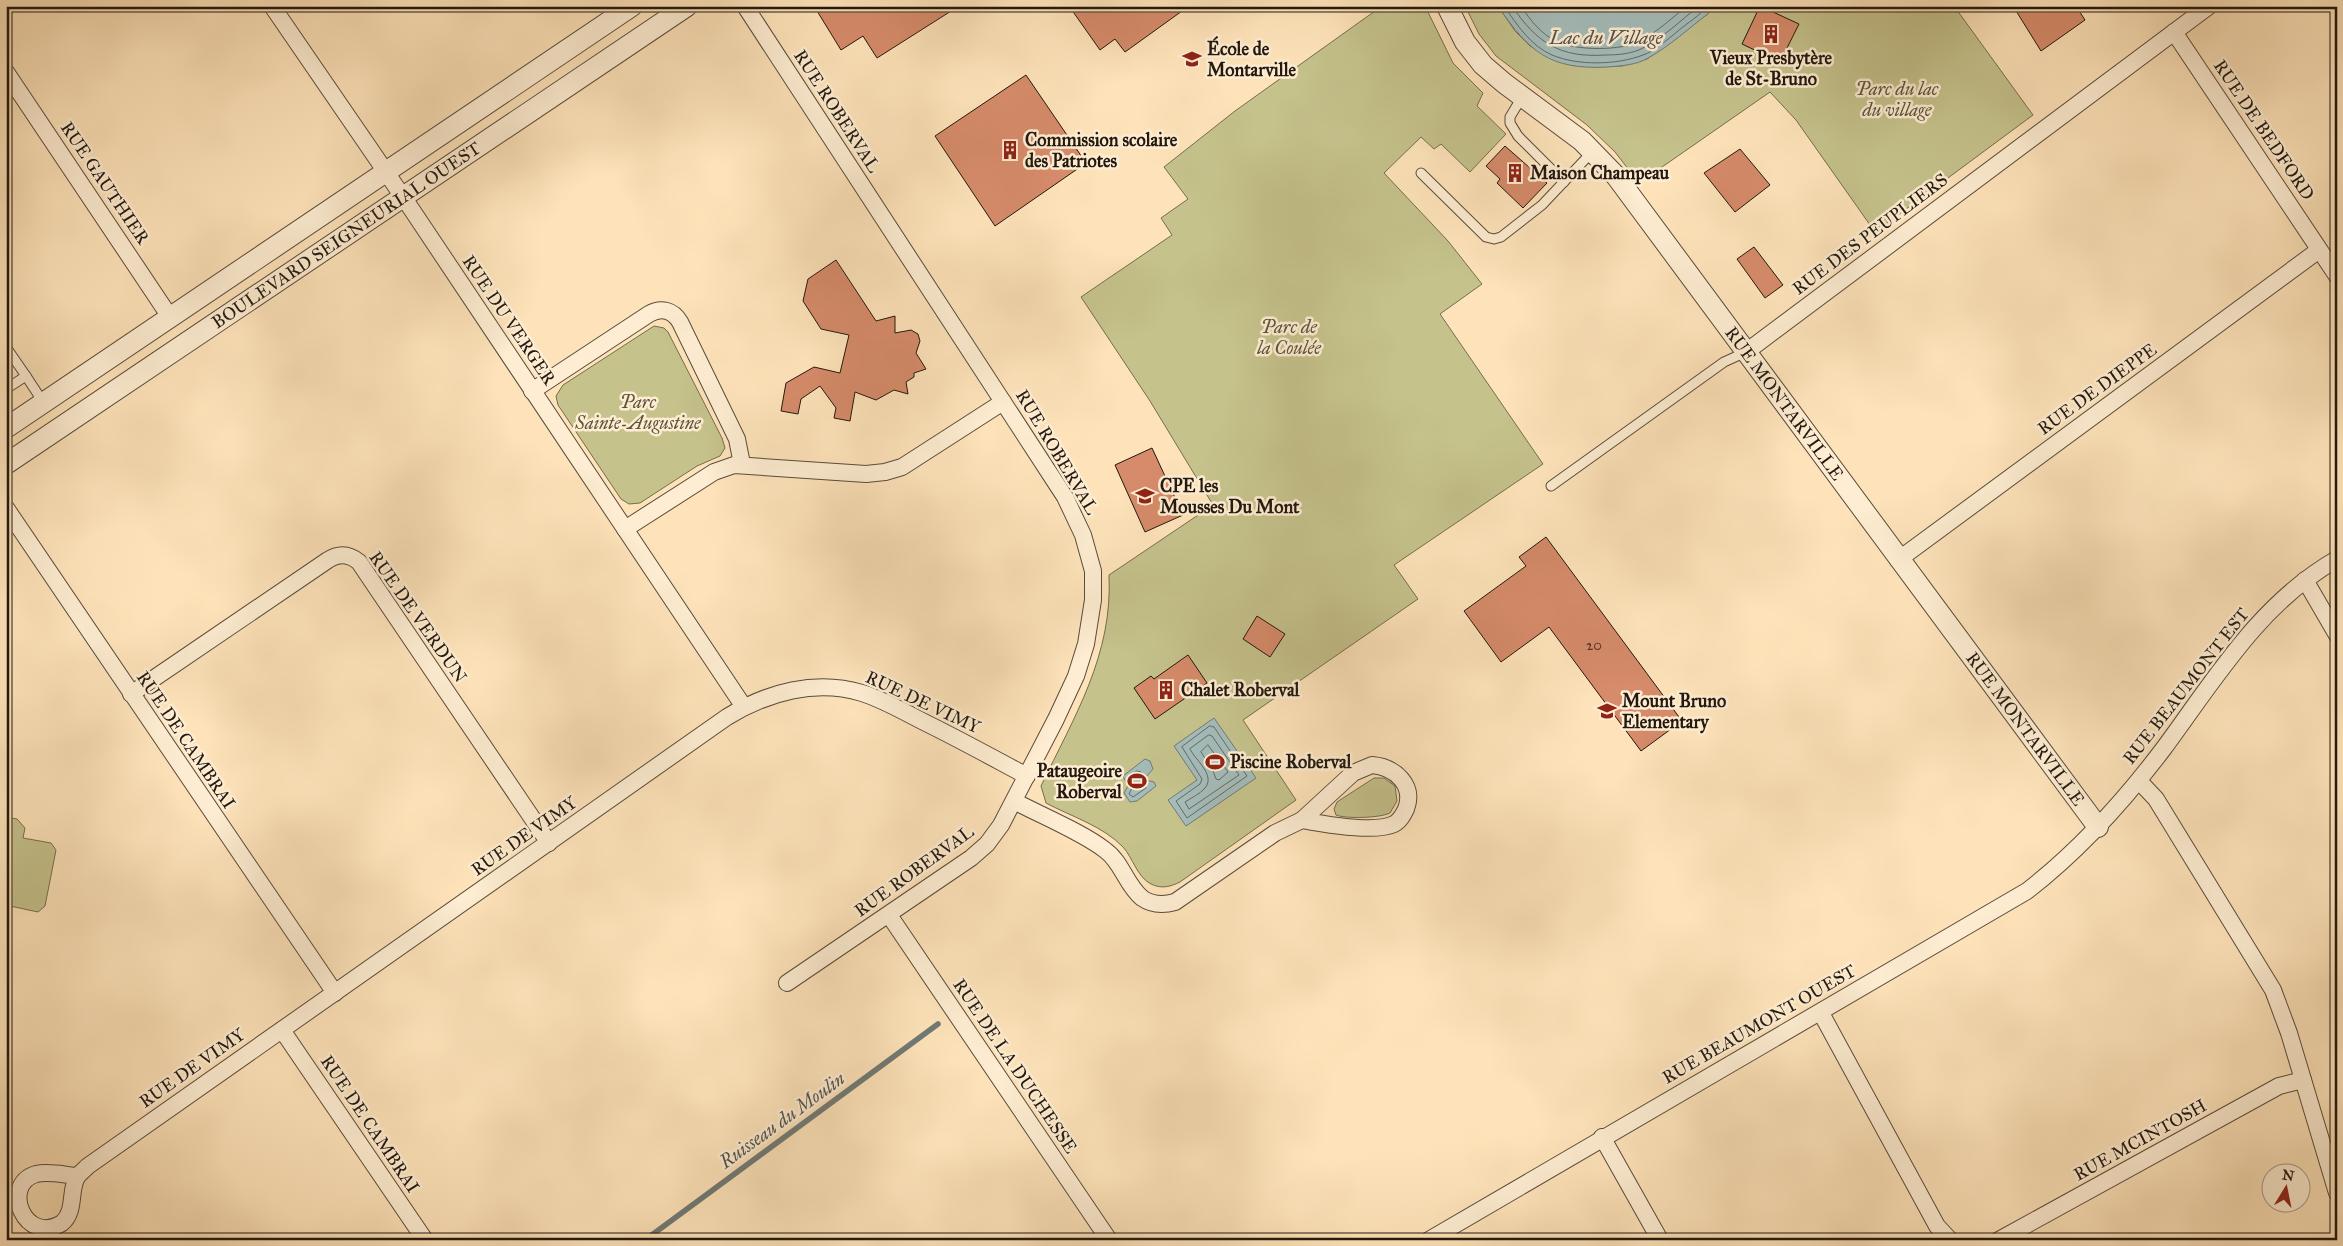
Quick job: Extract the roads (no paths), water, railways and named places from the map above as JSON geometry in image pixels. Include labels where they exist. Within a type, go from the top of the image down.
[{"type":"street","name":"RUE DU VERGER","points":[[272,6],[744,707]]},
{"type":"street","name":"BOULEVARD SEIGNEURIAL OUEST","points":[[6,428],[384,171],[632,6]]},
{"type":"street","name":"BOULEVARD SEIGNEURIAL OUEST","points":[[6,464],[687,6]]},
{"type":"street","name":"RUE ROBERVAL","points":[[745,6],[1065,497],[1089,552],[1094,584],[1086,644],[1076,676],[1014,802],[1001,825],[987,844],[971,858],[889,915],[787,983]]},
{"type":"street","name":"RUE MONTARVILLE","points":[[1447,6],[1460,35],[1475,57],[1488,71],[1593,151],[1616,176],[1898,560],[2098,827]]},
{"type":"street","name":"RUE DES PEUPLIERS","points":[[1746,352],[2208,6]]},
{"type":"street","name":"RUE DE BEDFORD","points":[[2174,32],[2337,276]]},
{"type":"street","name":"RUE GAUTHIER","points":[[6,72],[170,317]]},
{"type":"street","name":"RUE DE DIEPPE","points":[[1898,560],[2319,250]]},
{"type":"street","points":[[532,391],[649,314],[658,310],[667,310],[674,314],[680,322],[737,439],[742,464]]},
{"type":"street","points":[[625,529],[714,472],[742,464],[837,473],[884,472],[902,467],[1003,402]]},
{"type":"street","name":"RUE DE CAMBRAI","points":[[6,508],[335,993]]},
{"type":"street","name":"RUE DE VERDUN","points":[[131,694],[328,560],[342,555],[351,557],[359,562],[549,843]]},
{"type":"street","name":"RUE BEAUMONT EST","points":[[2098,827],[2139,781],[2239,645],[2270,612],[2305,580],[2337,559]]},
{"type":"street","points":[[2305,580],[2337,635]]},
{"type":"street","name":"RUE DE VIMY","points":[[78,1176],[88,1166],[744,707],[794,689],[828,687],[851,690],[889,704],[1027,776]]},
{"type":"street","points":[[1014,802],[1105,850],[1120,866],[1143,898],[1153,903],[1164,904],[1175,902],[1275,833],[1302,820],[1353,773],[1362,768],[1372,765],[1392,770],[1406,786],[1408,796],[1403,815],[1396,823],[1388,826],[1336,826],[1302,820]]},
{"type":"street","points":[[2139,781],[2156,800],[2266,977],[2284,1018],[2337,1193]]},
{"type":"street","name":"RUE BEAUMONT OUEST","points":[[1429,1240],[1602,1138],[1821,1013],[2027,891],[2063,861],[2098,827]]},
{"type":"street","name":"RUE DE LA DUCHESSE","points":[[889,915],[1109,1240]]},
{"type":"street","points":[[1821,1013],[1937,1226],[1950,1240]]},
{"type":"street","name":"RUE DE CAMBRAI","points":[[282,1030],[425,1240]]},
{"type":"street","name":"RUE MCINTOSH","points":[[1999,1240],[2279,1086],[2303,1080]]},
{"type":"street","points":[[1602,1138],[1660,1240]]},
{"type":"lane","points":[[1522,97],[1510,118],[1513,130],[1564,182]]},
{"type":"lane","points":[[1421,173],[1486,237],[1494,239],[1501,237],[1542,204],[1593,151]]},
{"type":"lane","points":[[6,347],[43,402]]},
{"type":"lane","name":"RUE DES PEUPLIERS","points":[[1551,486],[1724,362],[1746,352]]},
{"type":"lane","points":[[6,389],[26,376]]},
{"type":"water","name":"Lac du Village","points":[[1498,6],[1713,6],[1709,13],[1679,37],[1644,60],[1623,66],[1587,67],[1570,65],[1543,55],[1520,35]]},
{"type":"water","name":"Piscine Roberval","points":[[1214,718],[1256,778],[1186,826],[1168,800],[1197,780],[1174,746]]},
{"type":"water","name":"Pataugeoire Roberval","points":[[1145,759],[1150,761],[1153,769],[1145,778],[1154,782],[1156,786],[1137,801],[1130,802],[1124,793],[1128,786],[1123,776]]},
{"type":"waterway","name":"Ruisseau du Moulin","points":[[645,1240],[938,1024]]},
{"type":"place","name":"Vieux Presbytère de St-Bruno","points":[[1771,34]]},
{"type":"place","name":"École de Montarville","points":[[1192,59]]},
{"type":"place","name":"Commission scolaire des Patriotes","points":[[1010,150]]},
{"type":"place","name":"Maison Champeau","points":[[1515,173]]},
{"type":"place","name":"CPE les Mousses Du Mont","points":[[1145,496]]},
{"type":"place","name":"Chalet Roberval","points":[[1166,690]]},
{"type":"place","name":"Mount Bruno Elementary","points":[[1607,711]]},
{"type":"place","name":"Piscine Roberval","points":[[1215,762]]},
{"type":"place","name":"Pataugeoire Roberval","points":[[1137,781]]},
{"type":"park label","name":"Parc du lac du village","points":[[1897,99]]},
{"type":"park label","name":"Parc de la Coulée","points":[[1289,337]]},
{"type":"park label","name":"Parc Sainte-Augustine","points":[[638,412]]}]
